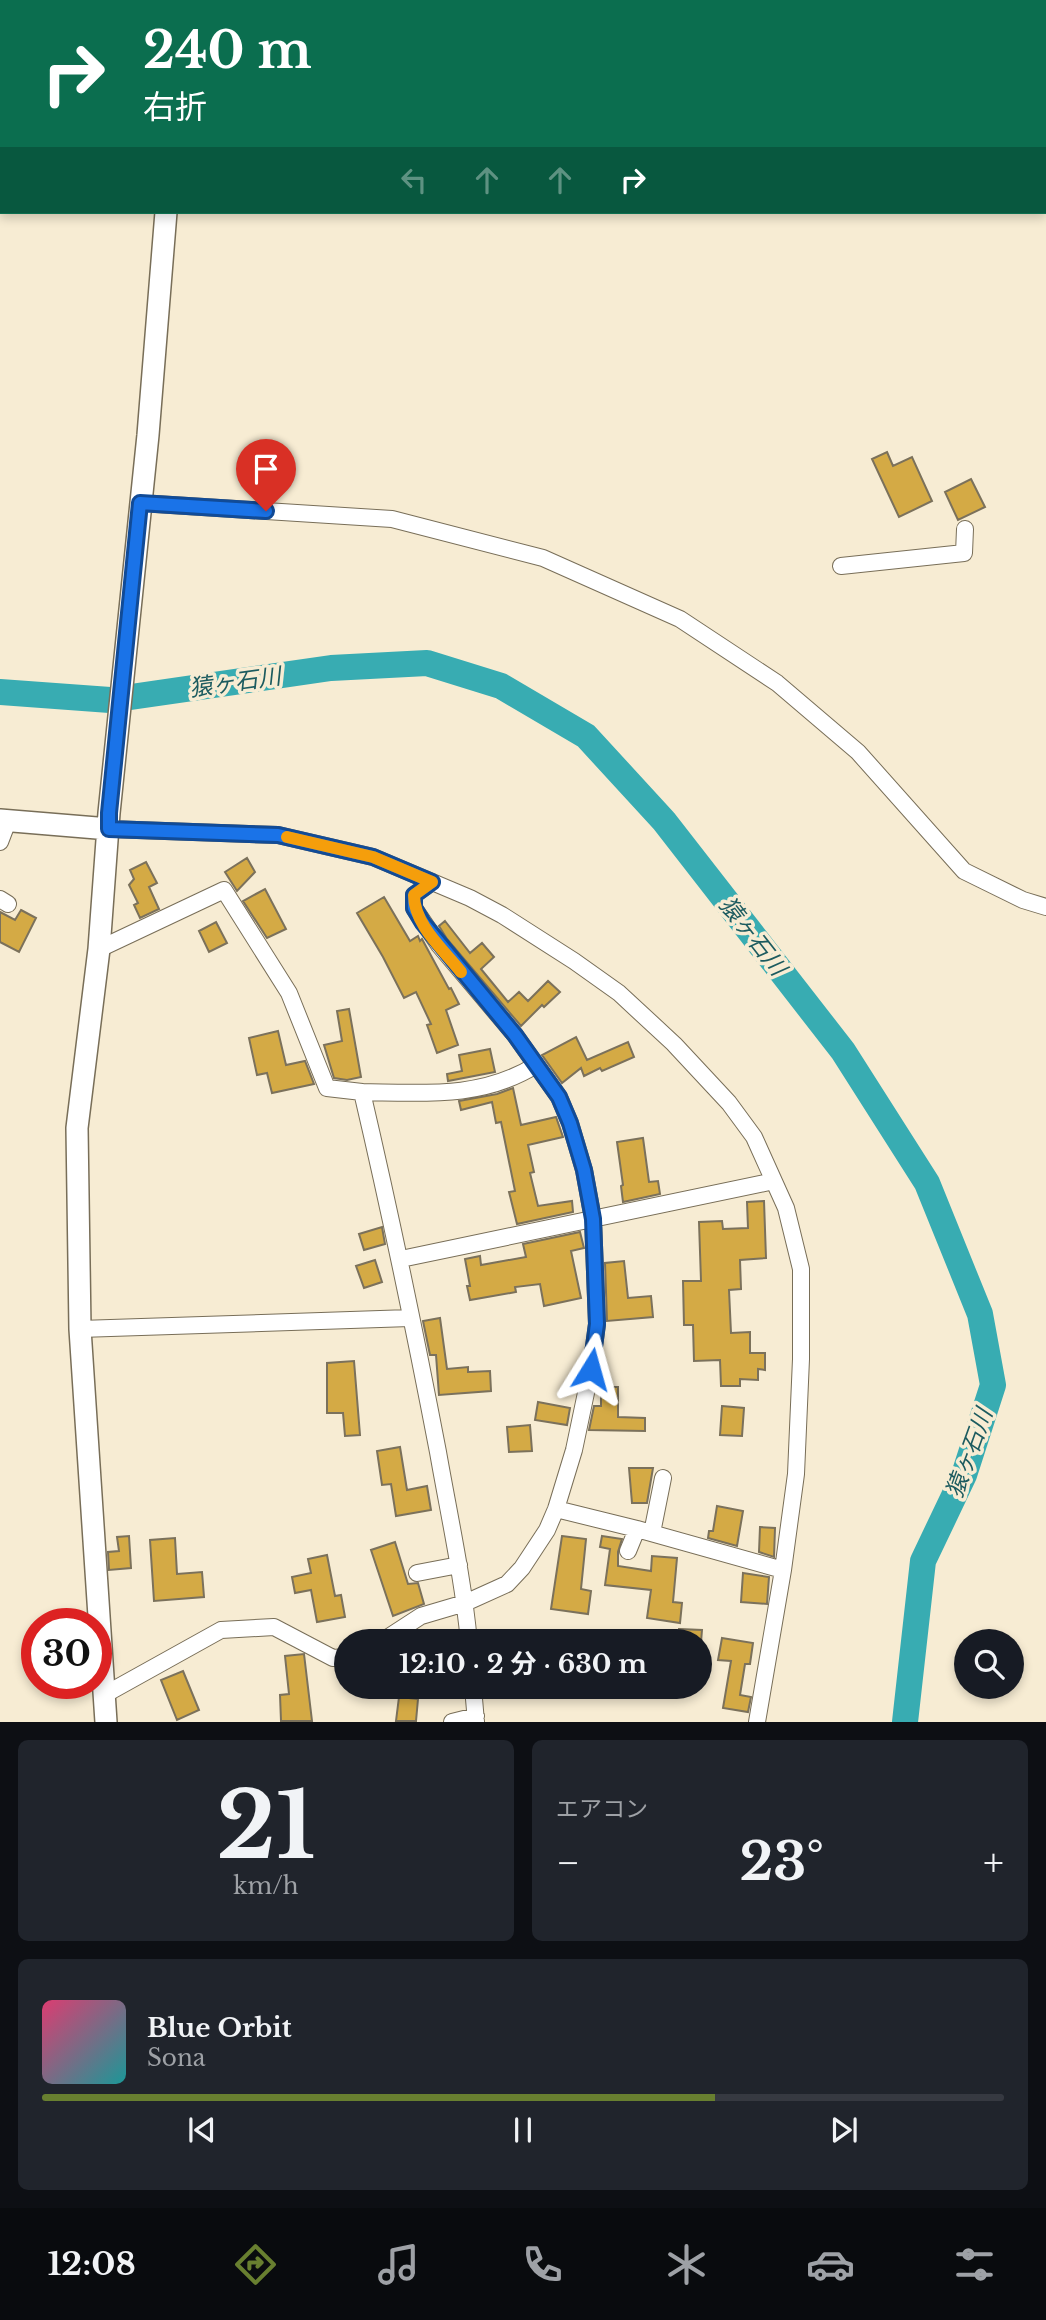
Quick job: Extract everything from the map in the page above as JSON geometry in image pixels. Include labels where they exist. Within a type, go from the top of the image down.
[{"type":"street","points":[[98,1608],[80,1329],[76,1128],[99,949],[109,821],[159,322],[166,214]]},
{"type":"street","points":[[140,503],[392,519],[543,558],[680,619],[777,684],[858,752],[964,870],[1023,900],[1046,907]]},
{"type":"street","points":[[841,566],[964,553],[965,529]]},
{"type":"street","points":[[0,842],[4,821],[109,821],[278,835],[373,857],[502,915],[574,961],[619,993],[674,1044],[729,1103],[754,1137],[786,1208],[801,1269],[801,1359],[796,1474],[783,1570],[757,1721]]},
{"type":"street","points":[[401,1629],[421,1616],[465,1603],[507,1584],[522,1568],[547,1530],[556,1509],[576,1436],[591,1369],[597,1324],[593,1219],[584,1170],[570,1123],[559,1097],[515,1035],[439,945],[414,908],[414,895],[432,882]]},
{"type":"street","points":[[99,949],[224,890],[289,993],[327,1088],[362,1093],[447,1094],[516,1078],[536,1065]]},
{"type":"street","points":[[362,1093],[401,1259],[410,1318],[459,1564],[468,1629]]},
{"type":"street","points":[[401,1259],[774,1181]]},
{"type":"street","points":[[80,1329],[410,1318]]},
{"type":"street","points":[[628,1551],[644,1531],[663,1478]]},
{"type":"street","points":[[556,1509],[783,1570]]},
{"type":"street","points":[[417,1573],[459,1564]]},
{"type":"street","points":[[112,1691],[221,1630],[274,1627],[334,1658]]},
{"type":"street","points":[[104,1699],[106,1721]]},
{"type":"street","points":[[453,1721],[476,1719],[474,1699]]},
{"type":"building","points":[[887,452],[893,466],[912,457],[932,501],[899,517],[872,459]]},
{"type":"building","points":[[971,479],[985,507],[958,520],[945,492]]},
{"type":"building","points":[[247,858],[255,872],[237,891],[225,872]]},
{"type":"building","points":[[146,862],[157,883],[149,887],[159,909],[140,918],[134,905],[138,903],[129,885],[134,879],[130,870]]},
{"type":"building","points":[[265,889],[286,929],[267,938],[243,901]]},
{"type":"building","points":[[384,897],[410,941],[418,936],[420,941],[422,939],[459,1004],[446,1010],[458,1045],[437,1053],[427,1025],[431,1024],[416,992],[404,998],[357,913]]},
{"type":"building","points":[[21,910],[36,918],[19,952],[0,942],[0,912],[15,920]]},
{"type":"building","points":[[445,921],[470,953],[482,943],[494,957],[481,969],[508,1002],[519,992],[528,1001],[548,981],[560,992],[521,1026],[447,939],[439,926]]},
{"type":"building","points":[[216,922],[227,943],[209,952],[199,931]]},
{"type":"building","points":[[349,1009],[361,1077],[347,1080],[334,1078],[324,1045],[342,1041],[337,1011]]},
{"type":"building","points":[[278,1031],[286,1065],[305,1061],[314,1084],[272,1093],[267,1073],[257,1075],[249,1038]]},
{"type":"building","points":[[576,1037],[587,1060],[628,1042],[634,1057],[584,1076],[581,1068],[562,1083],[542,1055]]},
{"type":"building","points":[[490,1049],[495,1072],[448,1081],[447,1074],[462,1071],[459,1055]]},
{"type":"building","points":[[513,1088],[521,1125],[556,1117],[563,1137],[528,1145],[534,1172],[530,1173],[538,1206],[572,1201],[573,1212],[517,1224],[509,1192],[515,1191],[501,1122],[496,1123],[492,1102],[461,1110],[459,1101]]},
{"type":"building","points":[[643,1138],[649,1182],[658,1181],[660,1194],[623,1202],[617,1142]]},
{"type":"building","points":[[764,1201],[766,1258],[740,1260],[741,1289],[729,1290],[731,1333],[750,1332],[750,1353],[765,1353],[765,1370],[758,1369],[758,1380],[740,1379],[740,1386],[721,1386],[720,1360],[694,1361],[693,1325],[684,1325],[683,1281],[701,1281],[699,1222],[722,1221],[723,1229],[748,1228],[747,1202]]},
{"type":"building","points":[[382,1227],[385,1244],[364,1250],[359,1234]]},
{"type":"building","points":[[580,1232],[584,1248],[571,1251],[581,1298],[544,1306],[540,1284],[515,1287],[516,1292],[470,1300],[465,1259],[480,1256],[481,1265],[526,1257],[523,1244]]},
{"type":"building","points":[[375,1260],[382,1282],[364,1288],[356,1266]]},
{"type":"building","points":[[624,1261],[628,1298],[651,1296],[653,1317],[607,1321],[605,1263]]},
{"type":"building","points":[[440,1318],[447,1369],[468,1367],[468,1372],[490,1371],[491,1391],[439,1395],[436,1355],[430,1355],[423,1321]]},
{"type":"building","points":[[354,1361],[360,1435],[345,1436],[343,1413],[327,1413],[327,1363]]},
{"type":"building","points":[[601,1387],[618,1387],[618,1417],[645,1418],[645,1431],[589,1430],[594,1406],[601,1406]]},
{"type":"building","points":[[538,1402],[570,1408],[567,1425],[535,1420]]},
{"type":"building","points":[[722,1406],[744,1408],[742,1436],[720,1435]]},
{"type":"building","points":[[530,1425],[532,1451],[509,1452],[507,1427]]},
{"type":"building","points":[[400,1447],[407,1490],[427,1486],[431,1510],[396,1516],[391,1484],[382,1485],[377,1451]]},
{"type":"building","points":[[629,1468],[653,1468],[647,1503],[632,1503]]},
{"type":"building","points":[[717,1506],[743,1511],[737,1546],[708,1538],[709,1531],[713,1531]]},
{"type":"building","points":[[760,1527],[775,1528],[774,1557],[759,1552]]},
{"type":"building","points":[[129,1536],[131,1568],[109,1570],[108,1552],[119,1551],[117,1537]]},
{"type":"building","points":[[562,1536],[586,1539],[581,1589],[591,1591],[588,1614],[551,1609]]},
{"type":"building","points":[[602,1536],[622,1539],[618,1566],[651,1571],[652,1556],[677,1558],[673,1602],[682,1603],[680,1623],[647,1618],[651,1590],[605,1585],[610,1549],[600,1547]]},
{"type":"building","points":[[175,1538],[177,1574],[202,1572],[204,1597],[154,1601],[150,1540]]},
{"type":"building","points":[[395,1542],[408,1584],[418,1583],[424,1604],[393,1616],[371,1550]]},
{"type":"building","points":[[327,1555],[335,1596],[341,1595],[345,1617],[317,1622],[311,1590],[295,1593],[292,1577],[311,1573],[308,1559]]},
{"type":"building","points":[[743,1573],[769,1577],[767,1604],[741,1602]]},
{"type":"building","points":[[722,1638],[753,1643],[750,1664],[745,1664],[740,1695],[751,1697],[748,1712],[723,1708],[731,1661],[718,1660]]},
{"type":"building","points":[[304,1654],[312,1721],[281,1721],[280,1695],[289,1694],[285,1656]]},
{"type":"building","points":[[183,1671],[199,1710],[177,1720],[161,1680]]},
{"type":"building","points":[[399,1699],[418,1699],[416,1721],[396,1721]]},
{"type":"waterway","name":"猿ヶ石川","points":[[0,692],[110,700],[331,668],[427,663],[501,686],[586,736],[664,821],[843,1051],[927,1183],[980,1314],[993,1385],[964,1475],[923,1561],[905,1722]]},
{"type":"slow traffic","points":[[287,837],[373,857],[432,882],[414,895],[414,908],[461,972]]},
{"type":"route","points":[[266,511],[140,503],[109,829],[278,835],[373,857],[432,882],[414,895],[414,908],[439,945],[515,1035],[559,1097],[570,1123],[584,1170],[593,1219],[597,1324],[591,1369]]}]
